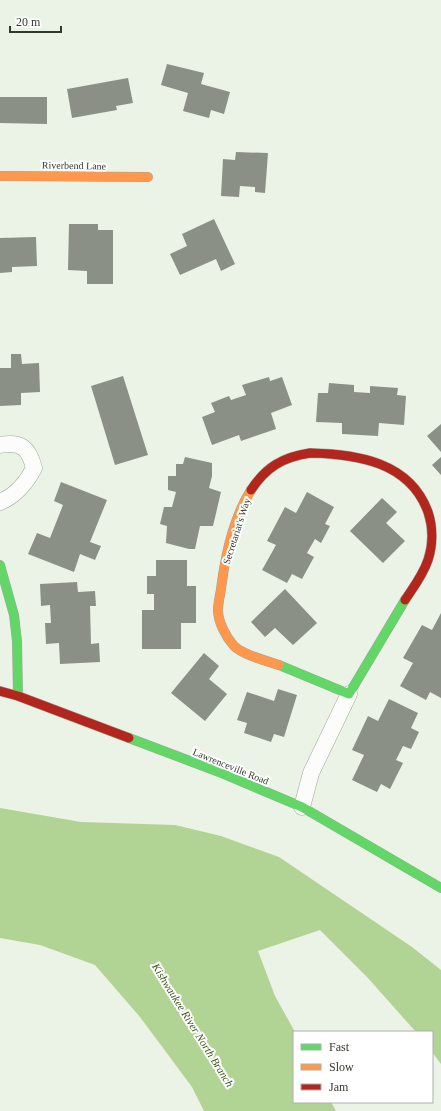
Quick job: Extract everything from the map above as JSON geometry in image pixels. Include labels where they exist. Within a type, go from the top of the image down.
[{"type":"street","name":"Riverbend Lane","points":[[0,176],[148,177]]},
{"type":"street","points":[[0,445],[7,443],[22,447],[28,452],[34,468],[29,478],[18,489],[6,500],[0,502]]},
{"type":"street","name":"Secretariat's Way","points":[[302,807],[311,773],[349,694],[429,559],[433,533],[430,517],[419,494],[400,475],[388,467],[374,461],[320,453],[295,455],[268,469],[250,491],[243,504],[225,559],[218,610],[220,620],[226,635],[236,646],[248,654],[300,673],[349,694]]},
{"type":"street","points":[[0,565],[14,615],[17,641],[18,696]]},
{"type":"street","name":"Lawrenceville Road","points":[[0,691],[18,696],[219,772],[302,807],[441,888]]},
{"type":"water","name":"Kishwaukee River North Branch","points":[[0,808],[81,822],[175,825],[221,836],[279,857],[412,947],[441,970],[441,1064],[433,1053],[433,1031],[415,1031],[367,977],[320,930],[258,951],[275,996],[294,1031],[293,1031],[293,1103],[332,1103],[336,1111],[204,1111],[192,1087],[140,1017],[95,965],[40,945],[0,938]]},
{"type":"building","points":[[167,64],[204,73],[201,84],[230,92],[224,114],[211,110],[209,118],[183,111],[188,93],[161,85]]},
{"type":"building","points":[[128,78],[133,103],[116,106],[117,110],[72,118],[67,89]]},
{"type":"building","points":[[0,97],[47,97],[47,124],[0,123]]},
{"type":"building","points":[[236,152],[268,153],[265,193],[255,192],[255,187],[240,186],[239,197],[221,196],[223,159],[235,160]]},
{"type":"building","points":[[214,219],[235,264],[221,271],[216,259],[180,275],[170,254],[187,246],[182,234]]},
{"type":"building","points":[[69,224],[98,224],[98,230],[113,230],[113,284],[87,284],[87,271],[68,270]]},
{"type":"building","points":[[36,237],[37,266],[12,267],[12,272],[0,273],[0,238]]},
{"type":"building","points":[[11,354],[21,354],[22,364],[39,363],[40,392],[21,393],[21,405],[0,406],[0,368],[11,368]]},
{"type":"building","points":[[123,376],[148,455],[115,465],[91,386]]},
{"type":"building","points":[[269,377],[270,381],[282,377],[292,405],[271,413],[276,429],[241,441],[239,435],[212,445],[202,417],[215,412],[211,403],[229,396],[231,400],[246,395],[242,385]]},
{"type":"building","points":[[329,383],[354,385],[354,392],[370,393],[370,386],[398,388],[397,395],[406,396],[404,425],[379,423],[378,436],[342,434],[342,423],[316,422],[318,393],[328,393]]},
{"type":"building","points":[[441,424],[441,452],[427,436]]},
{"type":"building","points":[[185,457],[212,463],[212,476],[209,488],[221,492],[213,526],[200,526],[195,549],[189,549],[166,543],[167,526],[160,524],[164,507],[172,507],[176,492],[168,490],[168,476],[176,476],[176,464],[183,464]]},
{"type":"building","points":[[441,457],[441,475],[432,465]]},
{"type":"building","points":[[61,482],[107,500],[90,542],[101,546],[95,560],[80,554],[74,572],[28,554],[37,533],[50,538],[63,505],[54,501]]},
{"type":"building","points":[[307,492],[334,507],[325,524],[330,526],[321,543],[315,539],[307,553],[314,557],[302,579],[292,574],[287,583],[262,570],[276,545],[267,541],[285,507],[296,513]]},
{"type":"building","points":[[382,498],[397,512],[386,523],[405,541],[383,563],[350,531]]},
{"type":"building","points":[[156,560],[187,560],[187,586],[196,586],[196,623],[181,623],[181,649],[142,649],[142,610],[154,610],[154,594],[147,594],[147,576],[156,576]]},
{"type":"building","points":[[77,582],[78,592],[95,591],[96,606],[90,606],[91,644],[99,643],[100,662],[60,664],[59,643],[46,644],[45,623],[51,623],[50,605],[41,606],[40,584]]},
{"type":"building","points":[[285,589],[317,623],[293,645],[275,628],[265,637],[251,622]]},
{"type":"building","points":[[441,613],[441,698],[430,692],[426,700],[400,686],[413,663],[403,658],[422,625],[432,630]]},
{"type":"building","points":[[204,653],[219,666],[209,679],[227,694],[205,721],[171,693]]},
{"type":"building","points":[[278,689],[297,695],[284,737],[274,734],[271,742],[244,733],[247,723],[237,720],[247,692],[274,701]]},
{"type":"building","points":[[389,699],[418,713],[411,728],[419,732],[411,749],[403,746],[396,760],[403,763],[390,789],[381,784],[377,792],[352,780],[364,755],[352,750],[368,716],[378,721]]},
{"type":"traffic: fast","points":[[0,565],[14,615],[17,641],[18,696]]},
{"type":"traffic: fast","points":[[279,665],[349,694],[405,600]]},
{"type":"traffic: fast","points":[[129,738],[219,772],[302,807],[441,888]]},
{"type":"traffic: slow","points":[[0,176],[148,177]]},
{"type":"traffic: slow","points":[[251,490],[240,512],[231,538],[218,605],[218,615],[223,629],[234,646],[249,655],[279,665]]},
{"type":"traffic: jam","points":[[310,453],[346,456],[380,464],[409,482],[420,495],[430,518],[432,542],[428,560],[423,571],[405,600]]},
{"type":"traffic: jam","points":[[251,490],[263,475],[276,464],[292,457],[310,453]]},
{"type":"traffic: jam","points":[[0,691],[18,696],[129,738]]}]
